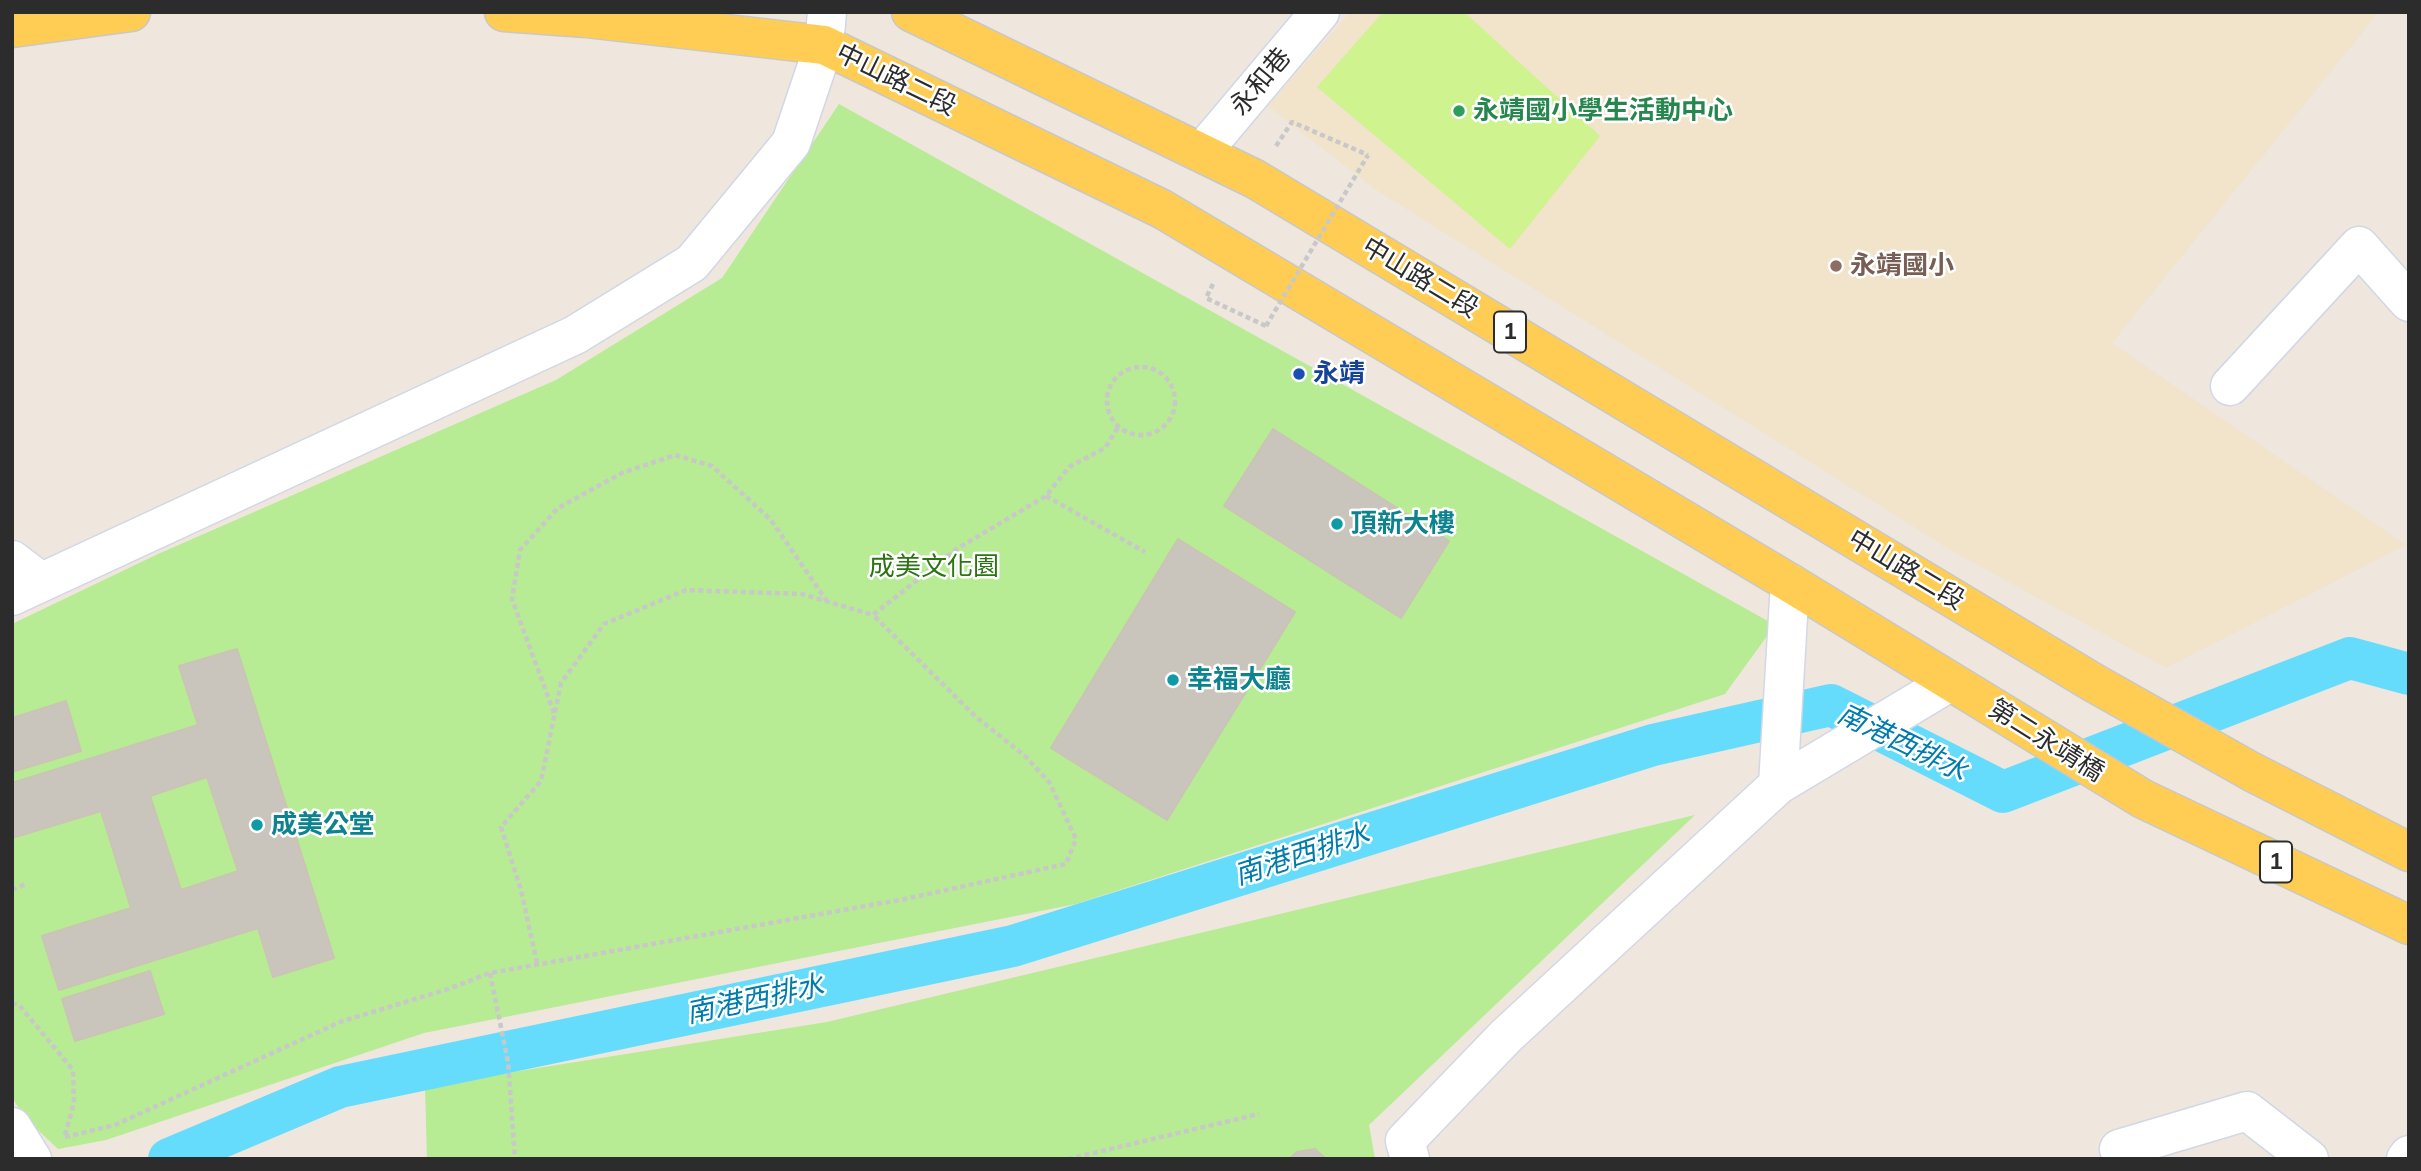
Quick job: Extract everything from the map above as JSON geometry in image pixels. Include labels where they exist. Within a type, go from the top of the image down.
[{"type":"main road","points":[[12,28],[131,12]]},
{"type":"main road","name":"1","points":[[504,12],[825,29]]},
{"type":"main road","name":"中山路二段","points":[[911,12],[1267,186],[2094,683],[2252,772],[2409,852]]},
{"type":"main road","name":"中山路二段","points":[[825,29],[1163,209],[1790,583],[1950,682]]},
{"type":"main road","name":"第二永靖橋","points":[[1950,682],[2143,799],[2409,925]]},
{"type":"street","name":"永和巷","points":[[1202,152],[1320,12]]},
{"type":"street","points":[[22,579],[575,335],[692,263],[791,143],[825,29]]},
{"type":"street","points":[[2230,386],[2359,246],[2409,302]]},
{"type":"street","points":[[1778,785],[1790,583]]},
{"type":"street","points":[[1410,1159],[1405,1141],[1506,1036],[1778,785],[1950,682]]},
{"type":"street","points":[[2119,1149],[2247,1111],[2309,1159]]},
{"type":"street","points":[[12,1127],[46,1153]]},
{"type":"path","points":[[1206,298],[1266,326],[1368,155],[1292,122]]},
{"type":"path","points":[[1133,367],[1148,367],[1161,373],[1171,384],[1175,398],[1174,412],[1167,424],[1142,436],[1128,433],[1118,427],[1106,407],[1110,385],[1120,374],[1133,367]]},
{"type":"path","points":[[873,615],[955,550],[1046,496],[1069,467],[1105,448],[1118,427]]},
{"type":"path","points":[[554,714],[512,599],[520,550],[558,508],[622,473],[675,455],[712,466],[771,520],[826,601]]},
{"type":"path","points":[[1046,496],[1145,552]]},
{"type":"path","points":[[46,1153],[64,1137],[115,1125],[340,1022],[448,989],[490,973],[905,899],[1066,864],[1076,839],[1049,782],[1025,756],[975,716],[873,615],[802,594],[686,590],[604,624],[561,683],[541,781],[501,827],[521,890],[537,963]]},
{"type":"path","points":[[12,890],[26,884]]},
{"type":"path","points":[[490,973],[508,1062],[515,1159]]},
{"type":"path","points":[[12,1003],[19,1005],[73,1070],[74,1103],[64,1137]]},
{"type":"path","points":[[1068,1159],[1259,1114]]},
{"type":"shaded area","name":"永靖國小","points":[[1350,12],[2379,12],[2112,343],[2406,545],[2166,668],[1952,551],[1376,190],[1268,106]]},
{"type":"green space","name":"永靖國小學生活動中心","points":[[1383,12],[1464,12],[1600,136],[1510,249],[1317,87]]},
{"type":"green space","name":"成美文化園","points":[[839,104],[1775,625],[1725,694],[1076,904],[424,1033],[106,1140],[58,1149],[24,1117],[12,1097],[12,624],[158,554],[556,380],[722,278]]},
{"type":"green space","points":[[1695,815],[1369,1125],[1375,1159],[427,1159],[425,1086],[827,1022]]},
{"type":"building","name":"頂新大樓","points":[[1273,429],[1449,541],[1401,618],[1224,506]]},
{"type":"building","name":"幸福大廳","points":[[1178,539],[1295,612],[1167,820],[1051,748]]},
{"type":"building","name":"成美公堂","points":[[237,649],[334,958],[273,977],[258,928],[59,990],[42,936],[131,908],[101,811],[12,838],[12,783],[198,725],[179,666]],"holes":[[[207,777],[238,871],[181,890],[150,796]]]},
{"type":"building","points":[[66,701],[81,751],[12,772],[12,718]]},
{"type":"building","points":[[150,971],[164,1014],[75,1041],[62,999]]},
{"type":"building","points":[[1315,1149],[1326,1159],[1289,1159],[1297,1152]]},
{"type":"waterway","name":"南港西排水","points":[[169,1159],[340,1087],[1013,946],[1653,745],[1831,705],[2003,792],[2350,658],[2409,674]]},
{"type":"place","name":"永靖國小學生活動中心","points":[[1459,111]]},
{"type":"place","name":"永靖國小","points":[[1836,266]]},
{"type":"place","name":"永靖","points":[[1299,374]]},
{"type":"place","name":"頂新大樓","points":[[1337,524]]},
{"type":"place","name":"幸福大廳","points":[[1173,680]]},
{"type":"place","name":"成美公堂","points":[[257,825]]}]
